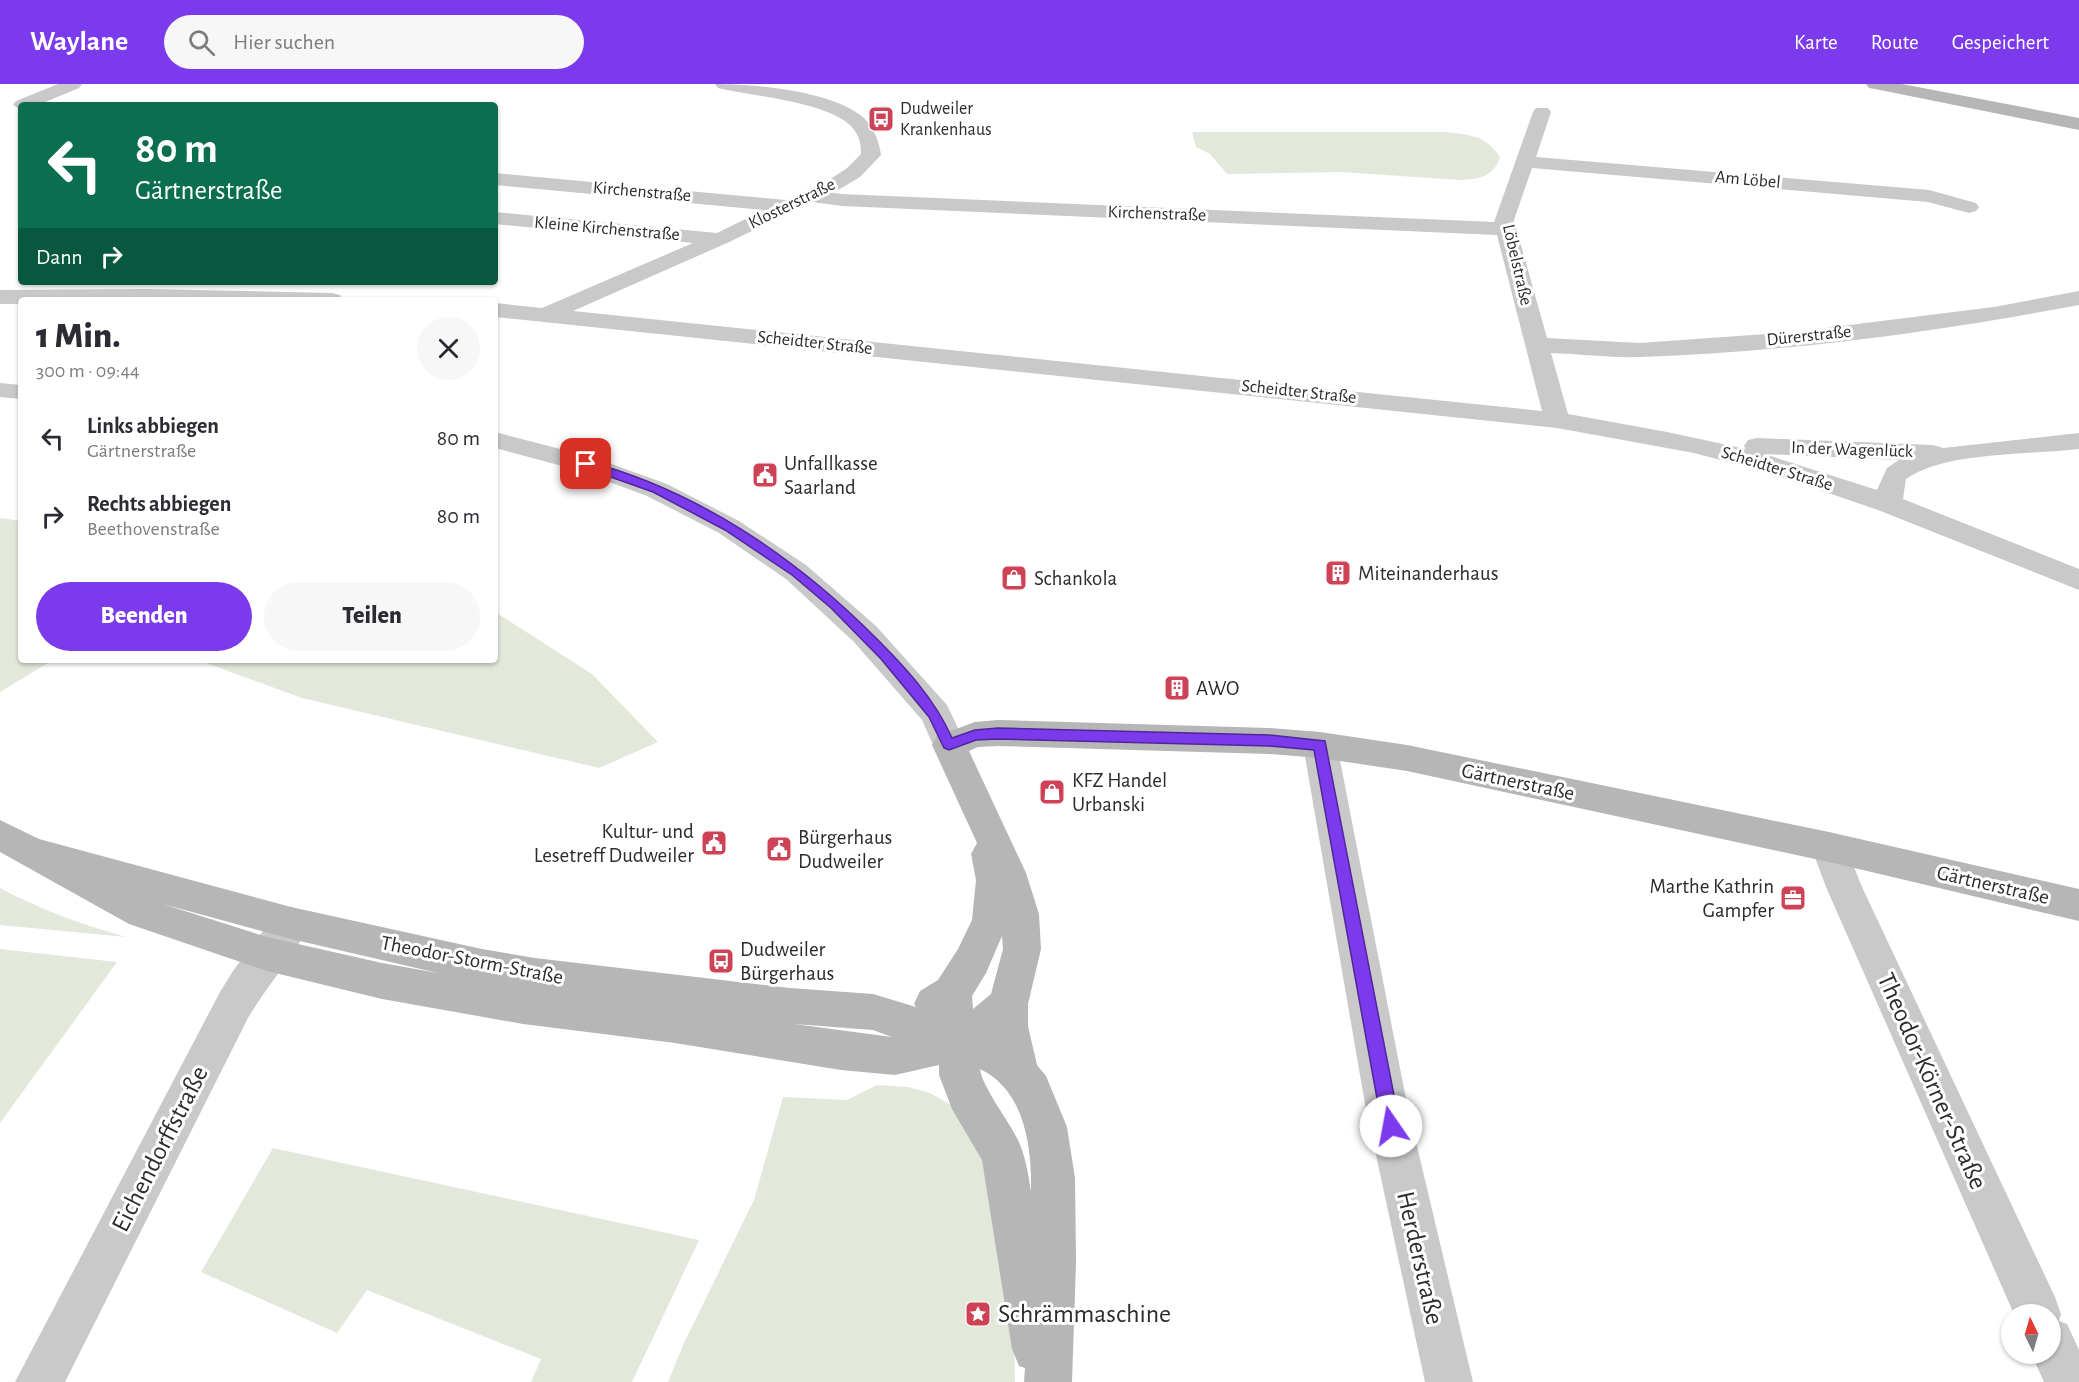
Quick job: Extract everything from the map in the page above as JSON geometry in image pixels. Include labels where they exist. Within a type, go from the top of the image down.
[{"type":"street","points":[[33,102],[73,84]]},
{"type":"street","name":"Klosterstraße","points":[[546,315],[720,239],[788,206],[853,173],[871,155],[869,138],[860,125],[848,115],[831,107],[724,84]]},
{"type":"street","points":[[1875,84],[2079,124]]},
{"type":"street","name":"Löbelstraße","points":[[1542,112],[1504,220],[1557,420]]},
{"type":"street","name":"Am Löbel","points":[[1526,162],[1929,196],[1969,207]]},
{"type":"street","name":"Kirchenstraße","points":[[498,179],[788,206]]},
{"type":"street","name":"Kirchenstraße","points":[[808,196],[851,201],[1506,229]]},
{"type":"street","name":"Kleine Kirchenstraße","points":[[498,218],[720,239]]},
{"type":"street","points":[[0,297],[202,297]]},
{"type":"street","name":"Dürerstraße","points":[[1537,345],[1640,350],[1793,339],[1994,314],[2079,298]]},
{"type":"street","name":"Scheidter Straße","points":[[498,310],[1557,420],[1678,441],[1776,466],[1890,505],[2079,580]]},
{"type":"street","points":[[0,390],[18,392]]},
{"type":"street","points":[[498,441],[586,464],[657,490],[729,527],[796,572],[865,634],[935,714],[981,819],[1008,873],[1020,914],[1022,949],[1008,1004],[1008,1026],[1019,1074],[1031,1090],[1046,1127],[1053,1178],[1053,1263],[1048,1382]]},
{"type":"street","name":"In der Wagenlück","points":[[1890,505],[1890,488],[1896,474],[1912,462],[1946,454],[2079,441]]},
{"type":"street","name":"In der Wagenlück","points":[[1757,446],[1946,454]]},
{"type":"street","name":"Gärtnerstraße","points":[[949,745],[975,735],[998,733],[1269,741],[1320,745],[1407,758],[1829,847],[2079,905]]},
{"type":"street","name":"Herderstraße","points":[[1320,745],[1386,1104],[1449,1382]]},
{"type":"street","points":[[873,1012],[905,1011],[933,1005],[952,993],[972,962],[991,920],[994,880],[981,819]]},
{"type":"street","name":"Theodor-Storm-Straße","points":[[14,843],[142,913],[279,939],[535,975],[790,1006],[873,1012],[958,1039],[1000,1058],[1019,1074]]},
{"type":"street","name":"Theodor-Körner-Straße","points":[[1829,847],[1844,887],[2033,1304]]},
{"type":"street","name":"Theodor-Storm-Straße","points":[[279,939],[382,981],[523,1006],[666,1023],[862,1053]]},
{"type":"street","name":"Eichendorffstraße","points":[[39,1382],[234,1005],[279,939]]},
{"type":"street","points":[[952,993],[960,1075],[966,1095]]},
{"type":"street","points":[[862,1053],[895,1056],[928,1050],[981,1028],[1008,1004]]},
{"type":"street","points":[[862,1053],[914,1066],[944,1077],[966,1095],[984,1120],[1003,1156],[1041,1382]]},
{"type":"street","points":[[2061,1364],[2069,1382]]},
{"type":"shaded area","points":[[1192,132],[1443,132],[1468,135],[1482,140],[1489,144],[1500,157],[1494,169],[1485,176],[1461,180],[1341,172],[1227,174],[1210,154],[1196,147]]},
{"type":"shaded area","points":[[0,518],[18,521],[18,663],[48,663],[0,692]]},
{"type":"shaded area","points":[[498,614],[592,674],[658,742],[599,768],[302,698],[206,663],[498,663]]},
{"type":"shaded area","points":[[0,888],[62,916],[126,937],[0,925]]},
{"type":"shaded area","points":[[0,949],[117,962],[0,1123]]},
{"type":"shaded area","points":[[877,1085],[908,1087],[930,1093],[953,1106],[985,1154],[1014,1339],[1015,1382],[668,1382],[684,1343],[754,1200],[783,1097],[847,1100]]},
{"type":"shaded area","points":[[273,1148],[699,1240],[632,1382],[531,1382],[541,1359],[367,1290],[337,1333],[201,1272]]},
{"type":"place","name":"Dudweiler Krankenhaus","points":[[881,119]]},
{"type":"place","name":"Unfallkasse Saarland","points":[[765,475]]},
{"type":"place","name":"Miteinanderhaus","points":[[1338,573]]},
{"type":"place","name":"Schankola","points":[[1014,578]]},
{"type":"place","name":"AWO","points":[[1177,688]]},
{"type":"place","name":"KFZ Handel Urbanski","points":[[1052,792]]},
{"type":"place","name":"Kultur- und Lesetreff Dudweiler","points":[[714,843]]},
{"type":"place","name":"Bürgerhaus Dudweiler","points":[[779,849]]},
{"type":"place","name":"Marthe Kathrin Gampfer","points":[[1793,898]]},
{"type":"place","name":"Dudweiler Bürgerhaus","points":[[721,961]]},
{"type":"place","name":"Schrämmaschine","points":[[978,1314]]},
{"type":"route","points":[[586,464],[657,490],[729,527],[796,572],[836,605],[886,656],[935,714],[949,745],[975,735],[998,733],[1269,741],[1320,745],[1391,1126]]}]
